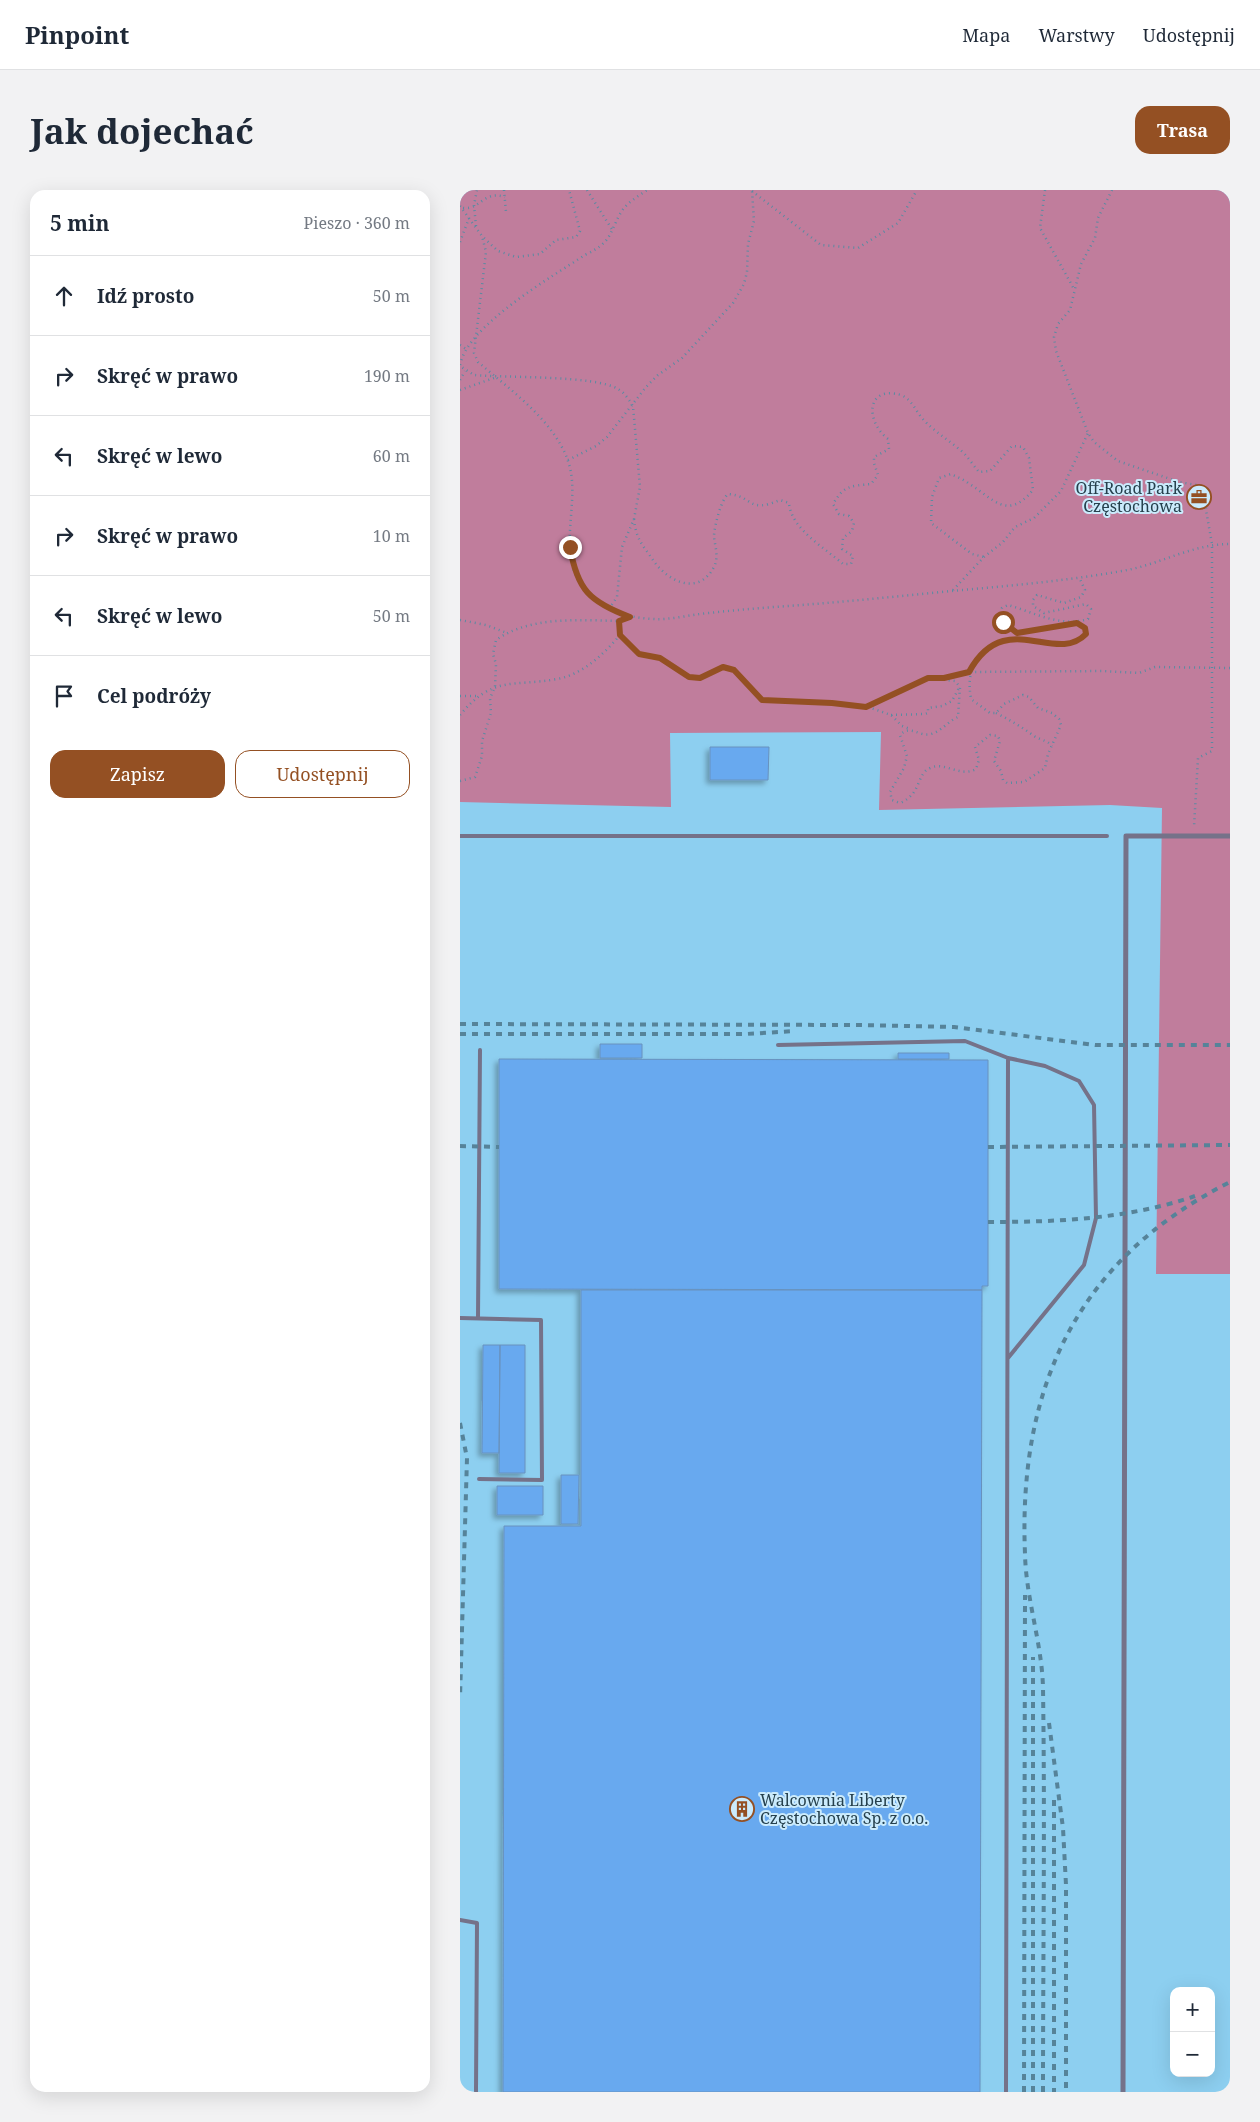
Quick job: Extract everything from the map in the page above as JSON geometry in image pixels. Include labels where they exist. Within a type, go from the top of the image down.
[{"type":"street","points":[[1123,2092],[1126,836],[1230,836]]},
{"type":"lane","points":[[460,836],[1107,836]]},
{"type":"lane","points":[[778,1045],[965,1041],[1008,1058],[1045,1066],[1080,1081],[1094,1105],[1096,1218],[1084,1265],[1008,1358]]},
{"type":"lane","points":[[478,1318],[480,1050]]},
{"type":"lane","points":[[1006,2092],[1008,1058]]},
{"type":"lane","points":[[460,1318],[541,1320],[542,1480],[479,1479]]},
{"type":"lane","points":[[460,1920],[477,1923],[476,2092]]},
{"type":"path","points":[[476,227],[474,205],[477,190]]},
{"type":"path","points":[[504,190],[506,212]]},
{"type":"path","points":[[461,207],[482,236],[498,251],[516,257],[540,254],[556,240],[576,237],[580,232],[569,190]]},
{"type":"path","points":[[587,190],[614,231]]},
{"type":"path","points":[[610,609],[617,597],[622,547],[634,519],[640,488],[633,406],[629,398],[617,388],[589,381],[474,375],[465,371],[460,366],[461,358],[466,349],[489,322],[585,254],[599,248],[614,231],[620,214],[627,205],[646,190]]},
{"type":"path","points":[[752,190],[821,246],[858,248],[898,223],[917,190]]},
{"type":"path","points":[[568,460],[596,446],[606,437],[658,374],[682,358],[720,318],[744,284],[747,272],[748,244],[754,222],[752,190]]},
{"type":"path","points":[[1045,190],[1040,228],[1074,291]]},
{"type":"path","points":[[1112,190],[1098,218],[1095,238],[1081,264],[1070,310],[1058,324],[1054,338],[1056,351],[1088,433],[1105,452],[1118,461],[1179,482],[1202,486],[1206,490],[1206,510],[1212,544],[1212,751],[1198,758],[1194,836]]},
{"type":"path","points":[[461,207],[466,209],[490,194],[498,193],[505,197]]},
{"type":"path","points":[[460,242],[469,218]]},
{"type":"path","points":[[482,236],[486,252],[474,340],[474,353],[478,362],[540,418],[558,440],[568,460],[573,486],[570,547],[577,580],[589,594],[610,609],[630,617],[655,620],[733,610],[1080,579],[1139,568],[1212,544],[1230,544]]},
{"type":"path","points":[[460,345],[466,349]]},
{"type":"path","points":[[460,380],[465,371]]},
{"type":"path","points":[[460,390],[496,377]]},
{"type":"path","points":[[634,519],[636,534],[647,551],[658,567],[677,582],[690,584],[704,578],[714,566],[717,550],[714,536],[722,500],[728,494],[736,495],[750,503],[764,507],[780,500],[790,503],[790,512],[799,526],[843,564],[851,564],[853,556],[842,548],[843,538],[852,531],[854,523],[849,516],[839,514],[833,504],[841,490],[853,485],[871,484],[878,475],[874,457],[890,449],[888,439],[880,433],[873,421],[871,409],[875,401],[885,395],[901,396],[915,405],[930,427],[961,450],[979,472],[990,471],[1012,446],[1023,447],[1029,458],[1033,490],[1024,502],[1007,507],[991,500],[968,483],[951,474],[939,478],[932,496],[931,523],[972,554],[984,557]]},
{"type":"path","points":[[952,591],[984,557],[1003,542],[1015,527],[1034,518],[1061,491],[1088,433]]},
{"type":"path","points":[[1052,746],[1021,728],[1015,722],[996,713],[990,713],[971,699],[969,672],[974,663],[989,648],[1010,638],[1024,638],[1062,644],[1081,639],[1086,634],[1082,624],[1058,625],[1017,633],[1003,622],[1000,614],[1002,608],[1008,605],[1040,617],[1079,622],[1088,619],[1091,609],[1086,604],[1044,614],[1033,606],[1033,600],[1037,595],[1064,602],[1081,597],[1085,590],[1080,579]]},
{"type":"path","points":[[460,781],[475,776],[479,766],[482,741],[491,713],[490,698],[495,687],[496,664],[493,654],[496,640],[507,633],[544,623],[619,621],[630,617]]},
{"type":"path","points":[[460,620],[486,625],[507,633]]},
{"type":"path","points":[[619,621],[620,635],[639,654],[660,658],[689,677],[700,678],[723,667],[734,670],[762,700],[832,703],[866,707],[891,715],[926,714],[928,713],[928,708],[942,706],[952,701],[960,687]]},
{"type":"path","points":[[460,716],[477,696],[495,687],[528,681],[558,679],[572,674],[596,659],[620,635]]},
{"type":"path","points":[[866,707],[928,678],[944,678],[969,672],[1103,671],[1139,673],[1155,667],[1230,668]]},
{"type":"path","points":[[891,715],[902,726],[911,730],[929,735],[940,730],[958,717],[960,687],[956,681],[944,678]]},
{"type":"path","points":[[911,730],[905,730],[900,735],[907,756],[904,768],[890,792],[892,800],[896,803],[904,801],[916,791],[924,772],[930,768],[936,766],[965,773],[976,769],[979,760],[975,747],[990,735],[998,736],[1000,741],[994,761],[1001,771],[1002,780],[1012,784],[1031,779],[1045,768],[1061,725],[1059,718],[1052,713],[1038,708],[1029,697],[1023,695],[1016,696],[1004,704],[996,713]]},
{"type":"path","points":[[460,696],[477,696]]},
{"type":"shaded area","points":[[460,190],[1230,190],[1230,1274],[1156,1274],[1162,808],[1110,805],[879,810],[881,732],[670,733],[671,807],[460,802]]},
{"type":"building","points":[[710,747],[769,747],[768,780],[710,780]]},
{"type":"building","points":[[600,1044],[642,1044],[642,1058],[600,1058]]},
{"type":"building","points":[[898,1053],[949,1053],[949,1059],[898,1059]]},
{"type":"building","points":[[499,1059],[988,1060],[988,1286],[982,1286],[982,1290],[499,1289]]},
{"type":"building","name":"Walcownia Liberty Częstochowa Sp. z o.o.","points":[[581,1290],[982,1290],[980,2092],[503,2092],[504,1526],[581,1526]]},
{"type":"building","points":[[483,1345],[500,1345],[499,1453],[482,1453]]},
{"type":"building","points":[[500,1345],[525,1345],[525,1473],[499,1473]]},
{"type":"building","points":[[561,1475],[579,1475],[578,1524],[561,1524]]},
{"type":"building","points":[[497,1486],[543,1486],[543,1515],[497,1515]]},
{"type":"railway","points":[[460,1024],[954,1027],[1095,1045],[1230,1045]]},
{"type":"railway","points":[[460,1034],[746,1034],[795,1031]]},
{"type":"railway","points":[[988,1147],[1230,1145]]},
{"type":"railway","points":[[460,1146],[499,1147]]},
{"type":"railway","points":[[1043,2092],[1043,1688],[1040,1654],[1028,1588],[1025,1554],[1026,1493],[1033,1436],[1046,1383],[1068,1334],[1096,1290],[1132,1249],[1177,1213],[1230,1182]]},
{"type":"railway","points":[[988,1222],[1093,1218],[1144,1210],[1195,1196]]},
{"type":"railway","points":[[460,1423],[467,1458],[460,1698]]},
{"type":"railway","points":[[1024,2092],[1025,1595]]},
{"type":"railway","points":[[1033,1657],[1033,2092]]},
{"type":"railway","points":[[1049,1723],[1063,1828],[1066,1885],[1066,2092]]},
{"type":"railway","points":[[1054,1800],[1054,2092]]},
{"type":"place","name":"Off-Road Park Częstochowa","points":[[1199,497]]},
{"type":"place","name":"Walcownia Liberty Częstochowa Sp. z o.o.","points":[[742,1809]]},
{"type":"route","points":[[570,547],[577,580],[589,594],[610,609],[630,617],[619,621],[620,635],[639,654],[660,658],[689,677],[700,678],[716,668],[723,667],[734,670],[762,700],[816,704],[832,703],[866,707],[928,678],[944,678],[969,672],[974,663],[989,648],[1010,638],[1024,638],[1062,644],[1081,639],[1086,634],[1082,624],[1077,623],[1017,633],[1003,622]]}]
